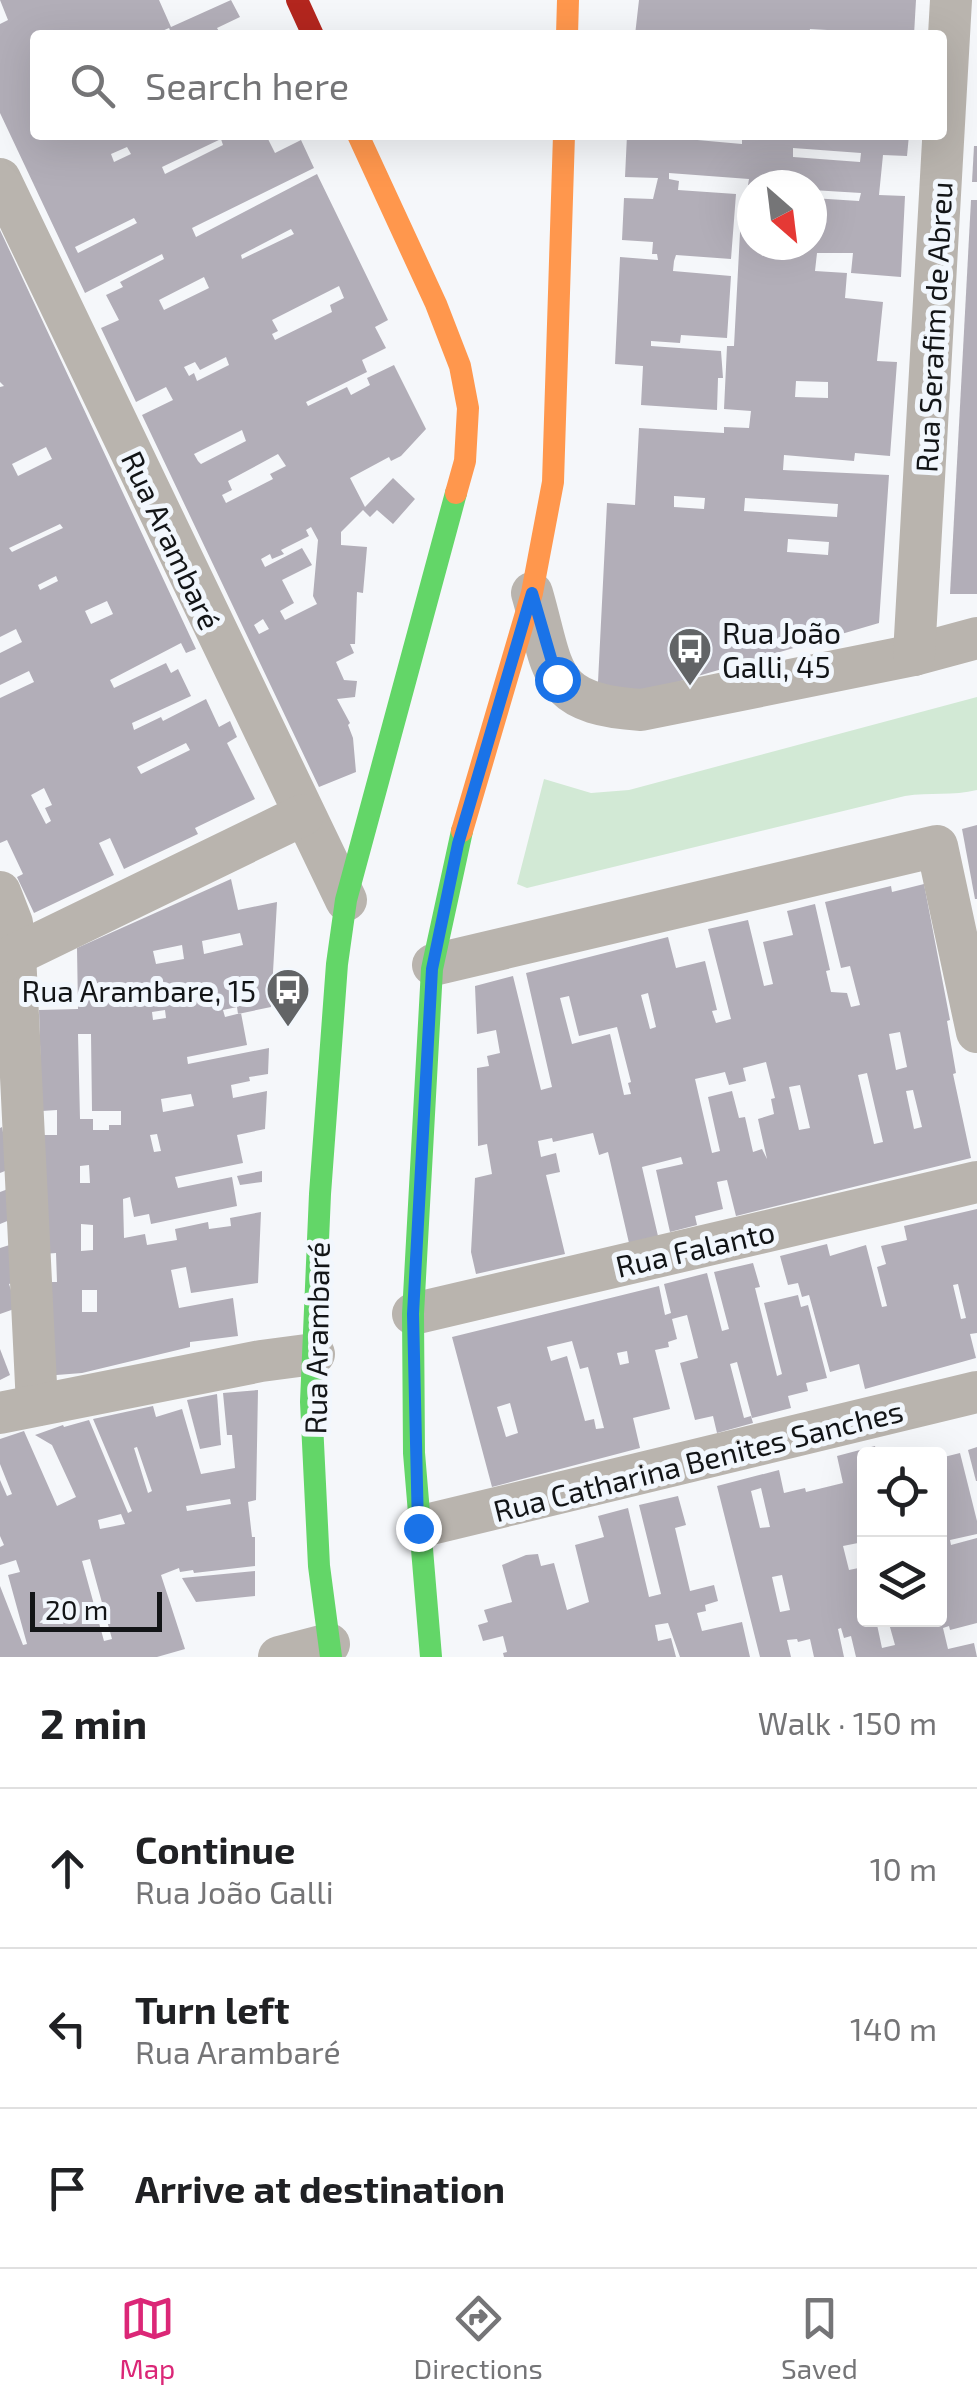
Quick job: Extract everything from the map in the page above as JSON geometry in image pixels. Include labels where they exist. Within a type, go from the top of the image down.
[{"type":"main road","points":[[298,0],[310,30]]},
{"type":"main road","points":[[567,30],[568,0]]},
{"type":"main road","name":"Rua Arambaré","points":[[330,1650],[311,1402],[320,1194],[337,964],[346,900],[465,461],[468,408],[460,366],[436,304],[360,140]]},
{"type":"main road","points":[[431,1657],[418,1528],[413,1314],[432,965],[458,844],[532,593],[553,482],[564,140]]},
{"type":"street","name":"Rua Serafim de Abreu","points":[[947,71],[951,0]]},
{"type":"street","name":"Rua Serafim de Abreu","points":[[914,654],[943,140]]},
{"type":"street","name":"Rua Arambaré","points":[[0,179],[346,900]]},
{"type":"street","points":[[532,593],[557,679],[574,696],[603,708],[641,710],[977,638]]},
{"type":"street","points":[[8,958],[303,814]]},
{"type":"street","points":[[432,965],[938,846],[977,1032]]},
{"type":"street","points":[[0,892],[12,923],[8,958],[18,1409],[314,1354]]},
{"type":"street","name":"Rua Falanto","points":[[413,1314],[977,1182]]},
{"type":"street","name":"Rua Catharina Benites Sanches","points":[[418,1528],[977,1392]]},
{"type":"street","points":[[279,1657],[330,1650]]},
{"type":"green space","points":[[977,697],[977,790],[905,796],[527,888],[517,884],[544,779],[591,793],[629,790]]},
{"type":"building","points":[[0,0],[159,0],[171,27],[231,0],[240,17],[218,30],[30,30],[30,140],[219,140],[162,167],[165,174],[223,145],[221,140],[268,140],[275,153],[301,140],[314,168],[192,228],[196,237],[317,174],[388,320],[375,327],[386,348],[362,360],[367,372],[306,402],[308,406],[347,387],[351,395],[370,385],[367,378],[394,365],[426,429],[401,456],[391,461],[389,457],[350,478],[365,507],[393,478],[415,499],[393,524],[377,510],[370,517],[363,510],[341,532],[341,545],[367,547],[363,593],[357,592],[355,644],[350,644],[354,653],[336,662],[344,680],[357,681],[355,697],[337,699],[350,723],[356,772],[319,787],[142,415],[173,400],[166,387],[136,402],[101,328],[119,320],[106,295],[123,287],[120,282],[164,259],[162,254],[85,293],[0,113],[0,24],[8,20]],"holes":[[[127,147],[131,154],[114,162],[111,154]],[[134,218],[137,223],[78,253],[75,247]],[[291,229],[294,234],[242,259],[241,255]],[[204,277],[209,288],[164,310],[159,300]],[[339,286],[344,298],[330,305],[332,312],[275,340],[272,334],[278,331],[272,320]],[[226,357],[229,365],[197,381],[194,373],[189,376],[184,367],[195,362],[200,370]],[[242,430],[246,441],[201,464],[194,454]],[[278,454],[286,466],[270,474],[273,479],[226,503],[222,495],[232,490],[228,481]],[[311,527],[318,540],[313,596],[317,604],[285,620],[280,611],[294,603],[282,580],[312,565],[302,548],[265,567],[261,559],[284,554],[281,550],[309,536],[306,530]],[[263,619],[269,629],[259,634],[254,625]]]},
{"type":"building","points":[[639,0],[916,0],[914,30],[636,30]]},
{"type":"building","points":[[627,140],[742,144],[742,140],[909,140],[907,156],[883,155],[879,195],[905,196],[901,277],[851,273],[853,253],[827,253],[827,199],[859,201],[861,193],[827,191],[827,170],[737,170],[737,178],[669,173],[669,179],[679,181],[678,190],[736,194],[731,259],[676,255],[673,271],[731,276],[727,338],[681,335],[680,343],[651,341],[651,346],[721,351],[723,378],[718,378],[717,410],[641,405],[643,366],[615,364],[620,257],[658,260],[657,254],[652,254],[653,242],[622,240],[624,198],[653,199],[658,178],[625,177]],"holes":[[[793,148],[861,153],[860,162],[793,157]]]},
{"type":"building","points":[[977,146],[977,182],[972,182]]},
{"type":"building","points":[[971,200],[977,200],[977,594],[950,594]]},
{"type":"building","points":[[0,230],[196,649],[186,653],[181,643],[110,680],[114,688],[166,663],[171,673],[178,669],[191,696],[132,723],[134,730],[161,717],[163,721],[206,699],[219,727],[230,721],[237,737],[227,743],[255,799],[195,828],[198,834],[124,869],[110,838],[99,843],[114,875],[34,913],[17,877],[23,874],[7,840],[0,843],[0,698],[34,682],[29,671],[0,685],[0,653],[22,642],[16,629],[0,637],[0,387],[4,386],[0,382]],"holes":[[[46,447],[52,459],[18,476],[12,464]],[[60,524],[63,528],[12,552],[9,548]],[[56,576],[58,581],[40,590],[38,585]],[[107,601],[113,614],[91,624],[85,611]],[[186,743],[190,750],[141,774],[137,767]],[[44,788],[52,805],[45,808],[51,821],[46,824],[31,795]]]},
{"type":"building","points":[[739,260],[816,260],[815,271],[847,273],[845,298],[883,302],[877,361],[897,362],[890,456],[855,453],[854,461],[784,455],[783,470],[889,475],[879,623],[609,702],[598,682],[607,503],[635,505],[639,428],[724,433],[724,427],[749,428],[751,411],[724,409],[727,346],[734,346]],"holes":[[[796,381],[828,382],[828,398],[795,397]],[[674,496],[705,498],[704,509],[674,507]],[[745,498],[838,504],[837,517],[744,511]],[[788,539],[829,542],[828,555],[787,552]]]},
{"type":"building","points":[[977,825],[977,899],[975,899],[962,829]]},
{"type":"building","points":[[231,879],[238,910],[277,902],[271,1007],[241,1013],[247,1045],[187,1057],[188,1064],[269,1048],[268,1074],[231,1085],[233,1098],[267,1091],[265,1129],[237,1135],[243,1163],[175,1177],[178,1188],[232,1177],[237,1206],[151,1224],[149,1214],[134,1217],[130,1197],[123,1199],[124,1238],[145,1234],[147,1245],[177,1240],[175,1229],[208,1222],[209,1229],[231,1226],[230,1218],[261,1212],[258,1283],[191,1293],[186,1267],[171,1270],[179,1308],[233,1298],[238,1336],[190,1342],[190,1347],[82,1373],[44,1376],[51,1282],[57,1282],[56,1253],[43,1254],[43,1135],[57,1135],[57,1110],[42,1111],[39,1010],[78,1009],[77,948]],"holes":[[[240,933],[243,945],[204,954],[202,941]],[[182,945],[184,959],[156,964],[153,951]],[[237,1007],[238,1014],[225,1017],[223,1010]],[[165,1010],[166,1018],[153,1020],[152,1012]],[[78,1034],[91,1034],[92,1111],[121,1111],[121,1125],[109,1125],[109,1130],[93,1130],[93,1119],[80,1119]],[[191,1094],[194,1106],[163,1112],[161,1099]],[[157,1134],[161,1151],[154,1152],[150,1135]],[[89,1165],[90,1183],[80,1183],[80,1166]],[[81,1224],[93,1225],[93,1250],[81,1251]],[[82,1290],[97,1290],[97,1312],[82,1312]]]},
{"type":"building","points":[[924,884],[950,1020],[947,1021],[956,1073],[953,1074],[971,1158],[736,1216],[727,1180],[717,1182],[723,1209],[695,1216],[697,1225],[670,1232],[656,1170],[683,1164],[681,1157],[642,1167],[658,1236],[629,1243],[608,1152],[599,1155],[593,1133],[553,1142],[552,1138],[538,1141],[541,1157],[556,1153],[560,1172],[546,1175],[565,1254],[476,1274],[471,1252],[475,1178],[492,1174],[487,1144],[478,1146],[477,1068],[489,1066],[487,1056],[500,1053],[496,1030],[477,1034],[475,986],[513,976],[541,1090],[552,1087],[526,973],[668,937],[676,968],[705,961],[717,1010],[712,1011],[716,1023],[731,1019],[708,929],[748,920],[764,986],[773,984],[763,942],[793,935],[787,911],[815,904],[831,992],[847,993],[851,1007],[860,1005],[850,966],[841,968],[825,902],[891,886],[892,892]],"holes":[[[648,993],[656,1027],[650,1029],[641,995]],[[569,996],[579,1036],[617,1027],[631,1094],[624,1095],[610,1034],[572,1044],[560,998]],[[900,1032],[907,1067],[896,1070],[889,1034]],[[766,1062],[775,1098],[771,1099],[774,1114],[758,1119],[767,1159],[762,1149],[753,1152],[745,1117],[739,1118],[732,1091],[708,1097],[720,1151],[712,1153],[695,1079],[725,1072],[729,1085],[746,1081],[743,1068]],[[867,1073],[883,1142],[874,1144],[858,1075]],[[800,1085],[810,1128],[799,1130],[789,1087]],[[913,1090],[922,1127],[914,1129],[906,1091]]]},
{"type":"building","points":[[0,1128],[10,1169],[0,1173]]},
{"type":"building","points":[[262,1171],[262,1182],[240,1185],[237,1176]]},
{"type":"building","points":[[16,1186],[17,1217],[0,1224],[0,1192]]},
{"type":"building","points":[[977,1209],[977,1333],[970,1334],[976,1358],[865,1389],[859,1364],[830,1372],[809,1295],[802,1297],[798,1283],[788,1285],[780,1256],[827,1244],[830,1256],[866,1245],[882,1307],[887,1306],[877,1267],[886,1264],[881,1246],[907,1240],[904,1226]],"holes":[[[958,1284],[966,1318],[961,1319],[953,1285]]]},
{"type":"building","points":[[19,1242],[21,1280],[9,1284],[17,1308],[0,1314],[0,1248]]},
{"type":"building","points":[[753,1263],[760,1287],[755,1288],[777,1376],[782,1374],[764,1303],[798,1295],[801,1307],[808,1305],[827,1378],[806,1383],[808,1391],[788,1396],[791,1408],[752,1418],[737,1362],[730,1364],[744,1418],[751,1416],[753,1423],[717,1433],[713,1416],[695,1420],[680,1363],[698,1358],[687,1315],[672,1319],[677,1339],[668,1342],[669,1347],[655,1350],[670,1409],[633,1418],[640,1448],[492,1487],[452,1337],[659,1286],[665,1315],[671,1313],[664,1284],[707,1273],[722,1331],[729,1329],[714,1272]],"holes":[[[572,1341],[580,1369],[588,1367],[604,1428],[596,1429],[594,1419],[585,1421],[567,1356],[551,1361],[547,1347]],[[627,1351],[629,1363],[620,1365],[617,1353]],[[510,1403],[518,1433],[506,1437],[497,1407]]]},
{"type":"building","points":[[0,1349],[10,1375],[0,1380]]},
{"type":"building","points":[[258,1390],[256,1500],[248,1502],[255,1537],[255,1566],[194,1573],[180,1572],[179,1568],[161,1575],[185,1649],[157,1657],[0,1657],[0,1586],[23,1645],[27,1644],[8,1575],[20,1572],[16,1560],[0,1565],[0,1547],[4,1545],[0,1536],[0,1480],[7,1496],[12,1494],[0,1464],[0,1439],[24,1431],[57,1506],[76,1497],[52,1445],[35,1435],[89,1420],[128,1513],[132,1511],[93,1419],[153,1406],[156,1417],[182,1409],[201,1474],[235,1468],[223,1393]],"holes":[[[137,1447],[152,1491],[148,1493],[134,1448]],[[230,1499],[231,1504],[187,1511],[186,1506]],[[121,1514],[125,1524],[100,1529],[98,1520]],[[90,1559],[112,1639],[104,1641],[82,1561]]]},
{"type":"building","points":[[217,1394],[221,1445],[200,1449],[187,1400]]},
{"type":"building","points":[[977,1447],[977,1481],[976,1481],[968,1450]]},
{"type":"building","points":[[857,1451],[857,1543],[843,1546],[849,1570],[857,1568],[857,1627],[878,1627],[882,1648],[895,1645],[890,1627],[946,1627],[943,1628],[948,1649],[974,1643],[977,1657],[856,1657],[851,1636],[844,1638],[841,1628],[838,1629],[844,1657],[814,1657],[810,1639],[797,1639],[787,1640],[791,1657],[760,1657],[717,1486],[779,1470],[784,1493],[843,1483],[837,1456]],"holes":[[[761,1488],[770,1527],[760,1528],[751,1491]],[[782,1575],[790,1610],[780,1612],[772,1577]]]},
{"type":"building","points":[[960,1453],[977,1534],[950,1540],[951,1545],[977,1538],[977,1623],[950,1630],[947,1456]]},
{"type":"building","points":[[678,1496],[686,1525],[675,1528],[690,1591],[714,1585],[718,1601],[697,1613],[702,1631],[742,1622],[750,1657],[680,1657],[668,1623],[655,1625],[658,1641],[671,1638],[676,1657],[504,1657],[507,1652],[503,1636],[483,1641],[478,1625],[488,1622],[484,1610],[512,1602],[502,1565],[538,1554],[541,1566],[554,1563],[567,1610],[589,1602],[575,1545],[604,1537],[598,1516],[628,1508],[649,1597],[661,1594],[639,1505]]},
{"type":"building","points":[[255,1571],[255,1596],[196,1602],[182,1578]]},
{"type":"traffic: fast","points":[[331,1657],[319,1566],[311,1402],[320,1194],[337,964],[346,900],[456,493]]},
{"type":"traffic: fast","points":[[431,1657],[414,1453],[413,1314],[432,969],[462,831]]},
{"type":"traffic: slow","points":[[567,30],[568,0]]},
{"type":"traffic: slow","points":[[360,140],[436,304],[460,366],[468,408],[465,461],[456,493]]},
{"type":"traffic: slow","points":[[462,831],[532,593],[553,482],[564,140]]},
{"type":"traffic: jam","points":[[297,0],[311,30]]},
{"type":"place","name":"Rua João Galli, 45","points":[[690,687]]},
{"type":"place","name":"Rua Arambare, 15","points":[[288,1028]]},
{"type":"route","points":[[418,1528],[413,1314],[432,969],[458,844],[532,593],[557,679]]}]
